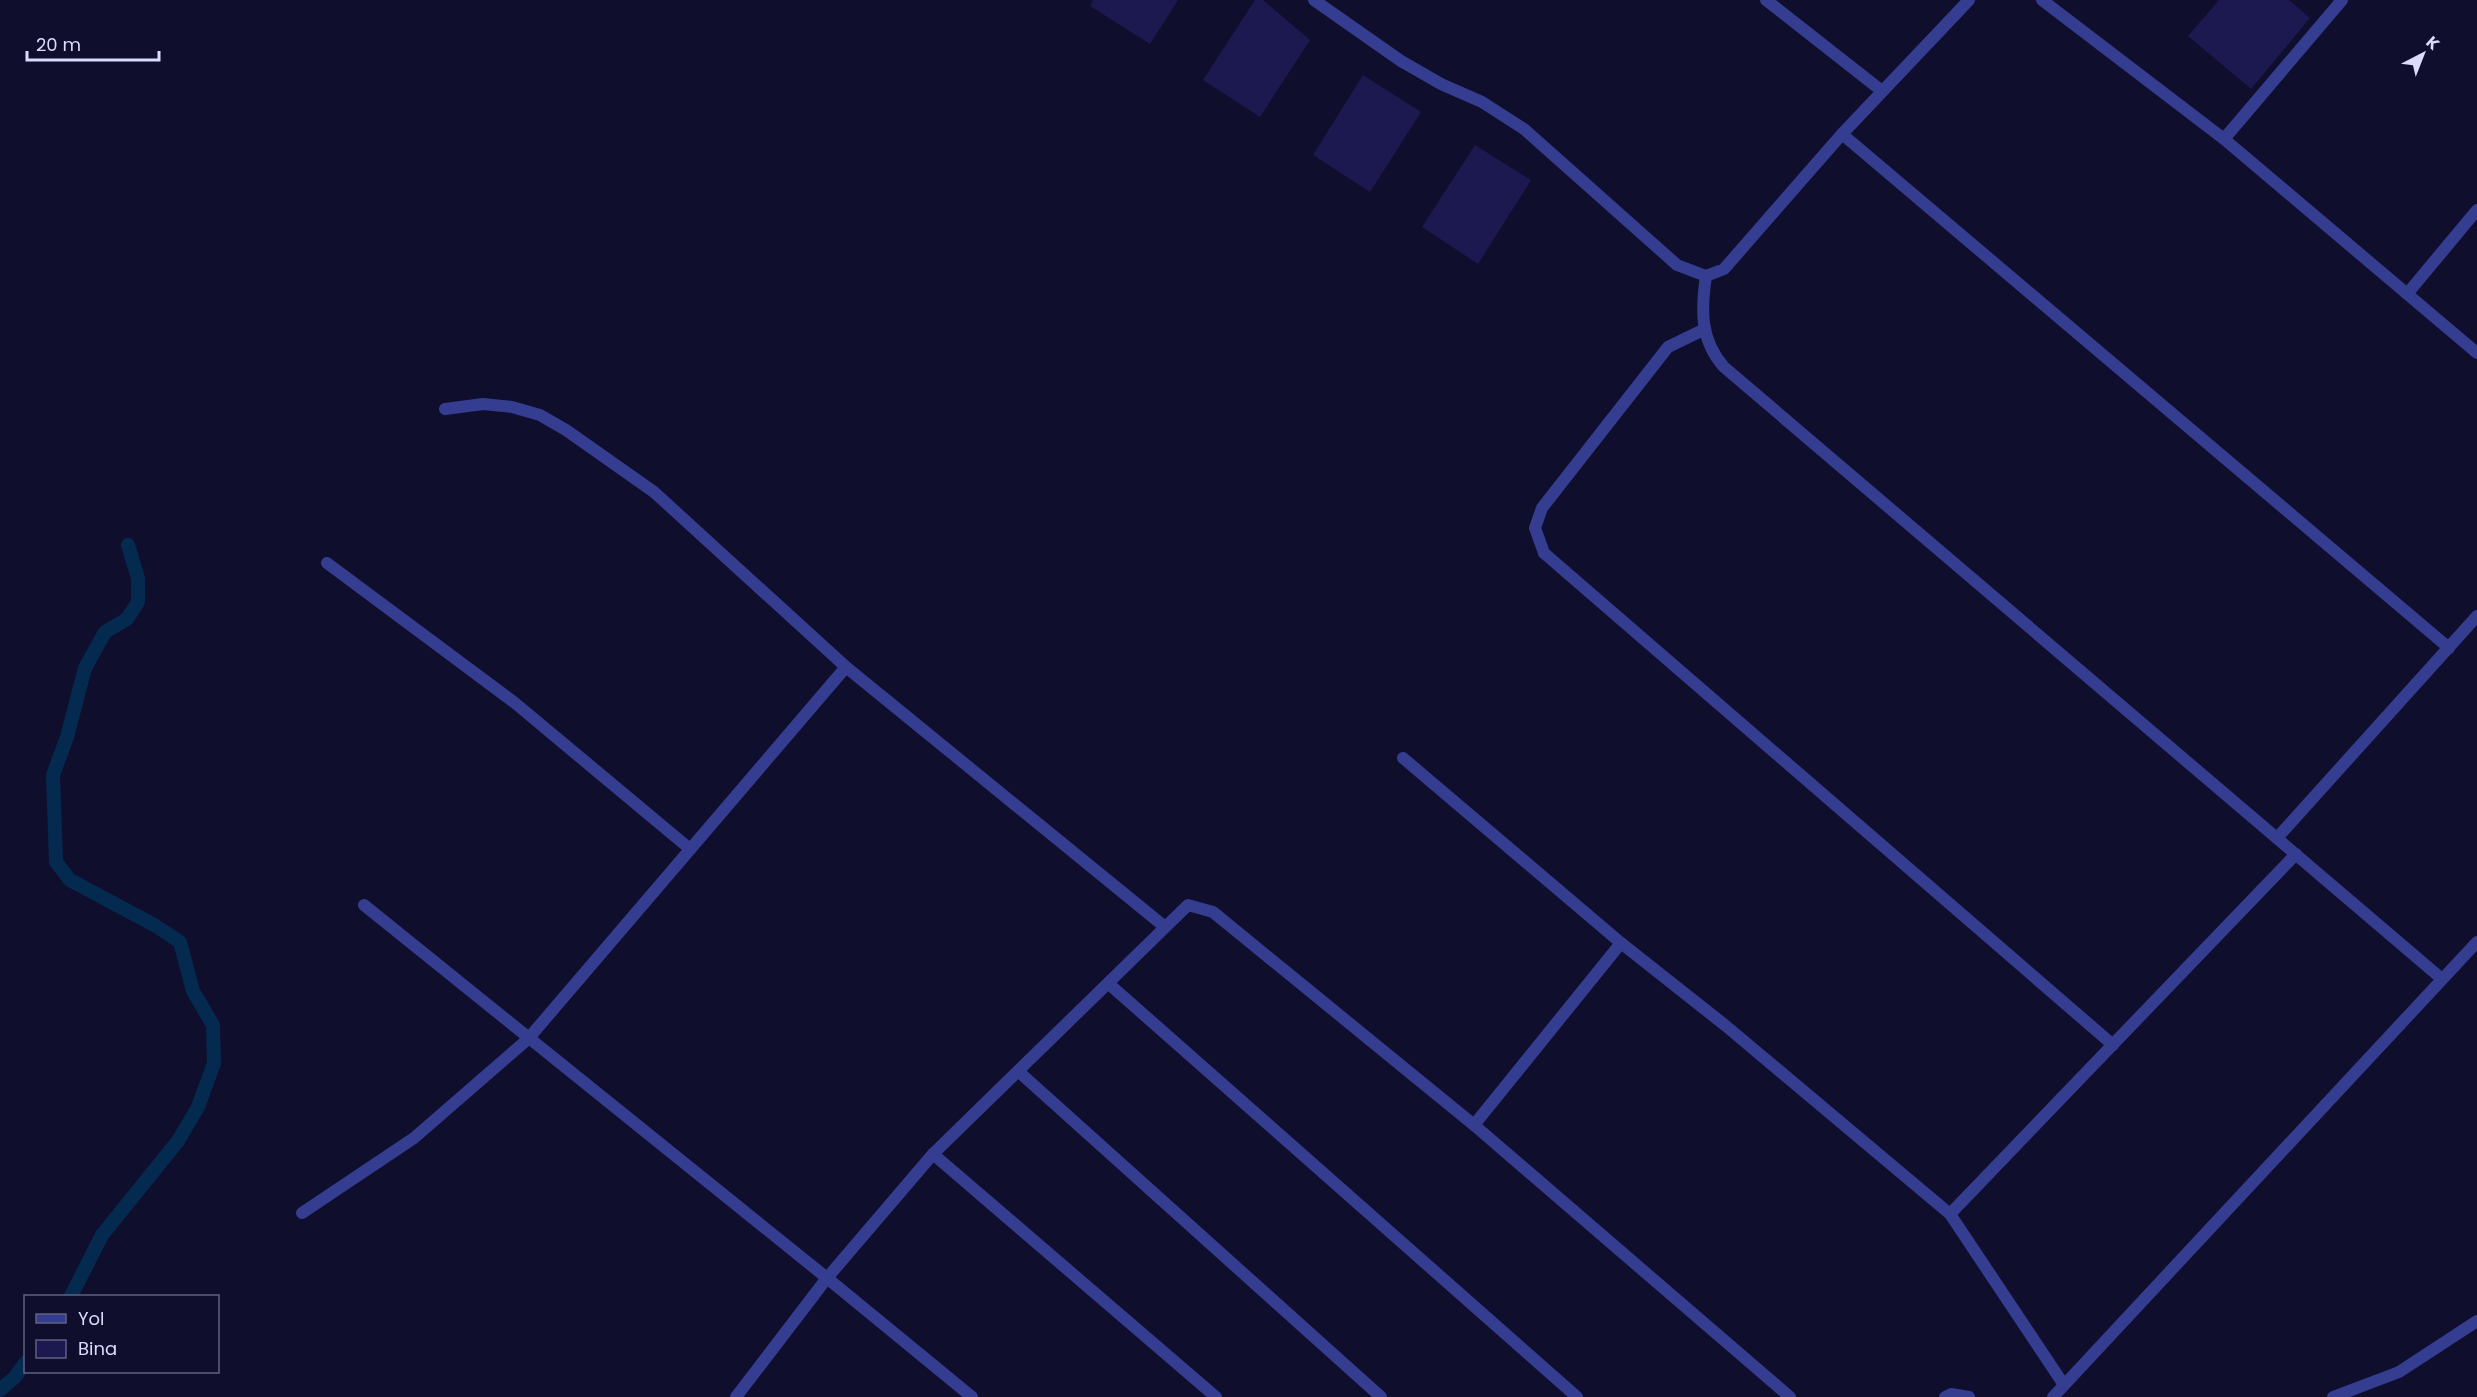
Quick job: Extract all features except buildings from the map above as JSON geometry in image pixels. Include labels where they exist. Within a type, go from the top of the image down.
[{"type":"street","points":[[1314,0],[1401,61],[1441,84],[1482,102],[1524,129],[1677,265],[1706,276],[1724,268],[1842,134],[1969,0]]},
{"type":"street","points":[[1766,0],[1882,91]]},
{"type":"street","points":[[2042,0],[2224,139],[2477,353]]},
{"type":"street","points":[[2224,139],[2343,0]]},
{"type":"street","points":[[1842,134],[2449,648]]},
{"type":"street","points":[[2407,294],[2477,210]]},
{"type":"street","points":[[1706,276],[1703,330],[1714,357],[1724,367],[2442,979]]},
{"type":"street","points":[[1703,330],[1668,347],[1542,508],[1536,528],[1544,553],[2113,1045]]},
{"type":"street","points":[[445,409],[483,404],[512,407],[540,415],[566,430],[654,492],[846,667],[1165,927]]},
{"type":"street","points":[[327,563],[515,703],[690,849]]},
{"type":"street","points":[[2277,838],[2477,616]]},
{"type":"street","points":[[302,1213],[414,1138],[528,1039],[846,667]]},
{"type":"street","points":[[1404,758],[1621,943],[1726,1026],[1950,1214],[2064,1386]]},
{"type":"street","points":[[1950,1214],[2296,854]]},
{"type":"street","points":[[364,905],[972,1397]]},
{"type":"street","points":[[736,1397],[827,1278],[933,1154],[1188,905],[1214,912],[1474,1125],[1790,1397]]},
{"type":"street","points":[[2053,1397],[2477,942]]},
{"type":"street","points":[[1474,1125],[1621,943]]},
{"type":"street","points":[[1108,984],[1577,1397]]},
{"type":"street","points":[[1018,1072],[1381,1397]]},
{"type":"street","points":[[933,1154],[1216,1397]]},
{"type":"street","points":[[2333,1397],[2399,1372],[2477,1322]]},
{"type":"street","points":[[1945,1397],[1951,1394],[1969,1397]]},
{"type":"waterway","points":[[72,1295],[102,1235],[178,1141],[198,1107],[214,1063],[213,1025],[193,991],[180,942],[156,926],[70,880],[56,862],[53,775],[67,737],[85,668],[105,632],[127,619],[138,602],[138,578],[128,545]]},
{"type":"waterway","points":[[0,1390],[15,1377],[24,1365]]}]
